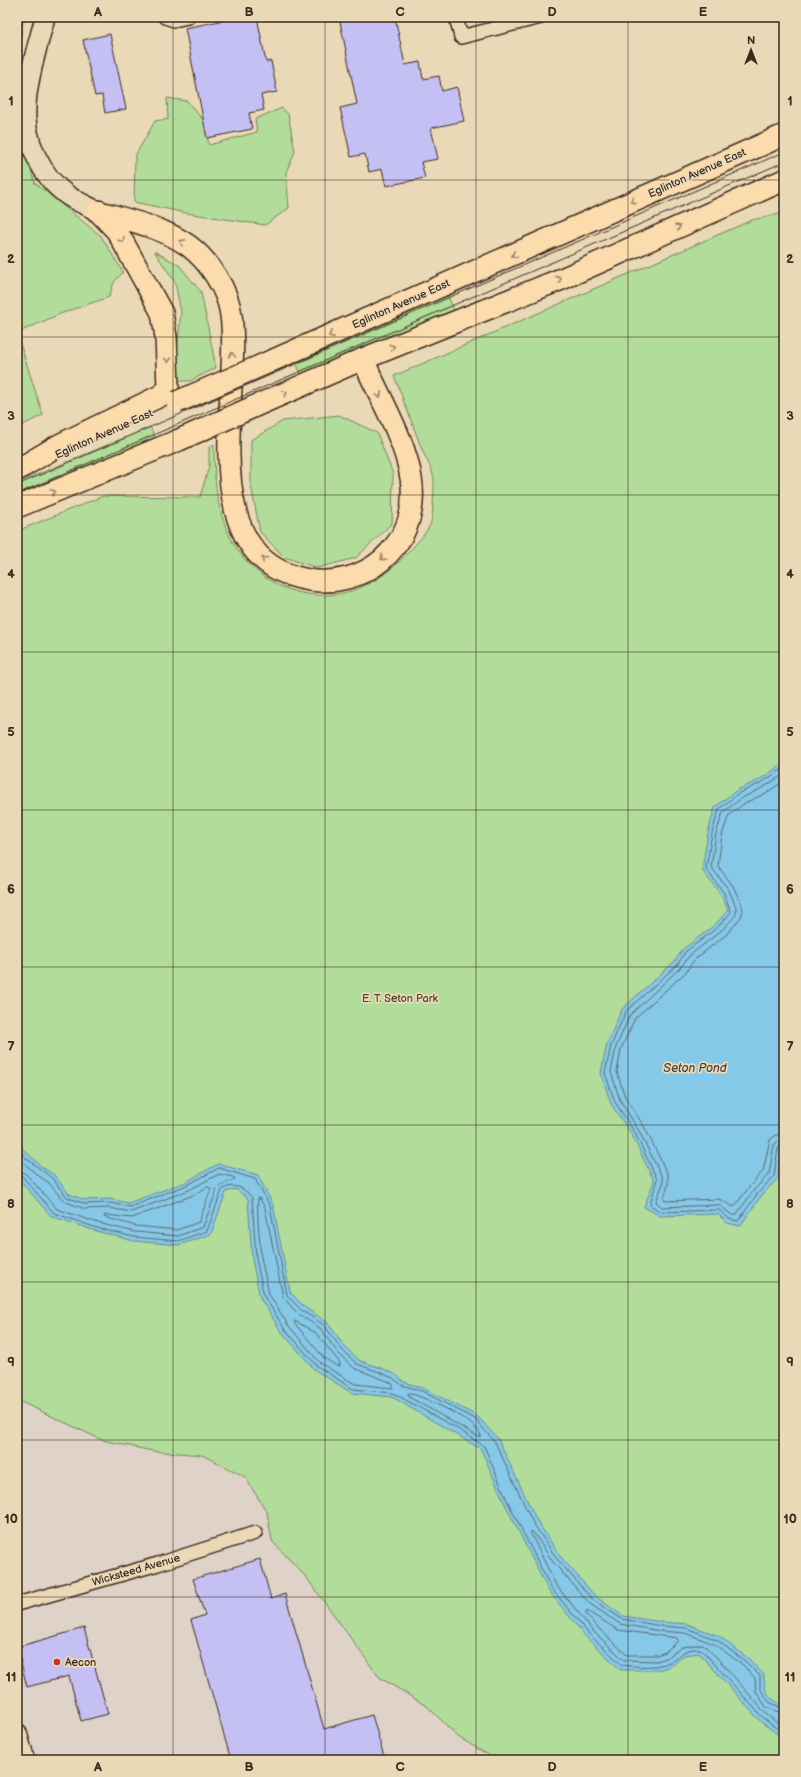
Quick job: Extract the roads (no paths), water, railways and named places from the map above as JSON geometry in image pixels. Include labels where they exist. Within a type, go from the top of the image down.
[{"type":"main road","name":"Eglinton Avenue East","points":[[17,471],[269,362],[784,135]]},
{"type":"main road","points":[[17,507],[179,440],[363,359],[564,278],[784,180]]},
{"type":"main road","points":[[97,211],[147,226],[174,237],[188,246],[203,259],[214,274],[224,292],[231,313],[232,341],[228,455],[230,483],[238,521],[245,538],[270,564],[284,572],[306,580],[321,582],[357,576],[374,566],[391,551],[407,528],[412,508],[411,472],[400,440],[363,359]]},
{"type":"main road","points":[[17,471],[59,445],[162,396],[168,388],[166,337],[162,313],[117,231],[97,211]]},
{"type":"street","points":[[44,17],[29,85],[26,105],[27,125],[42,169],[50,180],[69,197],[97,211]]},
{"type":"street","points":[[165,17],[174,20],[188,17]]},
{"type":"street","points":[[456,17],[461,37],[541,17]]},
{"type":"street","name":"Wicksteed Avenue","points":[[17,1604],[158,1564],[255,1533]]},
{"type":"street","points":[[17,1733],[25,1760]]},
{"type":"water","name":"Seton Pond","points":[[784,763],[784,1138],[778,1178],[762,1195],[740,1226],[727,1223],[718,1214],[660,1216],[644,1207],[654,1181],[632,1135],[611,1104],[601,1073],[607,1044],[622,1009],[675,961],[682,950],[716,924],[728,910],[721,895],[702,870],[708,832],[715,807],[737,790],[759,780]]},
{"type":"water","points":[[17,1074],[20,1146],[42,1167],[54,1175],[69,1194],[85,1200],[110,1199],[128,1203],[186,1182],[218,1164],[258,1175],[273,1205],[290,1292],[304,1307],[327,1322],[345,1347],[360,1361],[395,1374],[404,1382],[423,1388],[477,1416],[498,1439],[537,1521],[560,1556],[596,1597],[623,1616],[687,1624],[719,1636],[749,1659],[764,1675],[765,1686],[768,1694],[784,1706],[784,1739],[761,1722],[699,1653],[684,1655],[673,1665],[659,1670],[621,1670],[586,1637],[548,1590],[505,1504],[481,1449],[392,1397],[352,1393],[315,1370],[281,1331],[260,1298],[252,1259],[248,1199],[236,1189],[226,1192],[211,1234],[179,1245],[134,1241],[96,1231],[51,1216],[17,1177]]},
{"type":"tram line","points":[[17,485],[784,152]]},
{"type":"tram line","points":[[17,494],[784,162]]},
{"type":"place","name":"Aecon","points":[[57,1662]]},
{"type":"park label","name":"E. T. Seton Park","points":[[400,998]]}]
